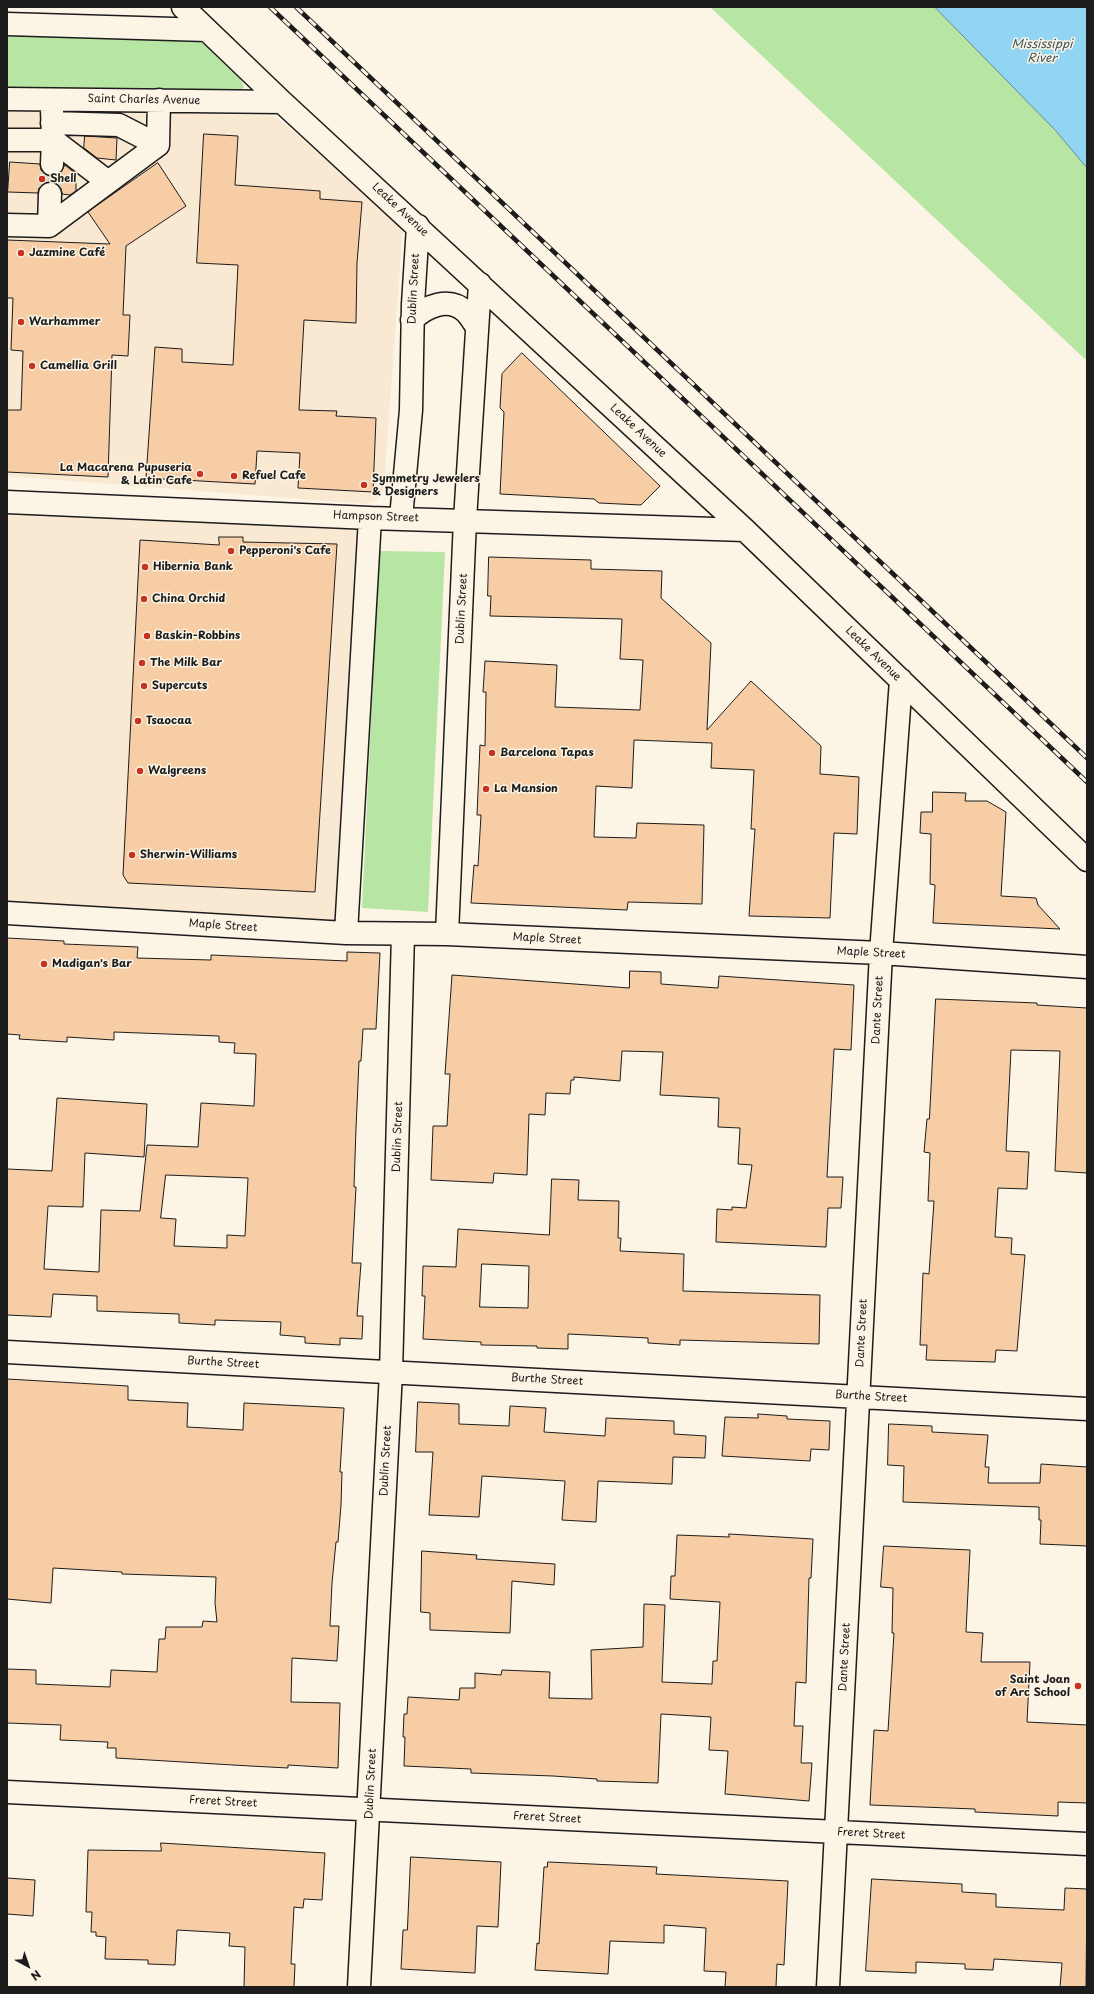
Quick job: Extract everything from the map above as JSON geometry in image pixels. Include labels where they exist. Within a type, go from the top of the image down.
[{"type":"street","name":"Leake Avenue","points":[[183,7],[282,102],[418,226],[745,530],[1087,860]]},
{"type":"street","points":[[7,24],[207,30]]},
{"type":"street","name":"Saint Charles Avenue","points":[[7,99],[282,102]]},
{"type":"street","points":[[52,99],[52,164]]},
{"type":"street","points":[[158,144],[160,100]]},
{"type":"street","points":[[7,140],[53,132],[119,125],[158,144]]},
{"type":"street","points":[[53,132],[108,182]]},
{"type":"street","points":[[7,225],[49,226],[158,144]]},
{"type":"street","points":[[49,226],[50,194]]},
{"type":"street","name":"Dublin Street","points":[[401,518],[411,410],[412,320],[418,226]]},
{"type":"street","name":"Dublin Street","points":[[446,934],[466,520],[480,284]]},
{"type":"street","points":[[412,320],[422,310],[437,304],[452,304],[466,312],[477,327]]},
{"type":"street","name":"Hampson Street","points":[[7,502],[370,518],[745,530]]},
{"type":"street","points":[[346,933],[370,518]]},
{"type":"street","name":"Dante Street","points":[[828,1987],[881,953],[900,680]]},
{"type":"street","name":"Maple Street","points":[[7,913],[346,933],[446,934],[881,953],[1087,967]]},
{"type":"street","name":"Dublin Street","points":[[360,1987],[391,1372],[411,934]]},
{"type":"street","name":"Burthe Street","points":[[7,1352],[1087,1409]]},
{"type":"street","name":"Freret Street","points":[[7,1792],[1087,1844]]},
{"type":"shaded area","points":[[25,107],[275,116],[403,226],[384,485],[382,495],[375,501],[366,504],[7,476],[7,110]]},
{"type":"shaded area","points":[[7,502],[356,524],[359,929],[7,913]]},
{"type":"green space","points":[[710,7],[940,7],[1087,147],[1087,361]]},
{"type":"green space","points":[[7,30],[194,35],[241,80],[244,87],[241,90],[7,91]]},
{"type":"green space","points":[[379,551],[445,552],[428,912],[362,908]]},
{"type":"water","name":"Mississippi River","points":[[935,7],[1087,7],[1087,168],[1056,131]]},
{"type":"building","points":[[204,134],[238,136],[235,185],[320,191],[320,199],[362,202],[357,263],[356,323],[304,320],[299,410],[337,411],[336,416],[376,418],[373,492],[298,488],[300,453],[257,451],[255,484],[146,478],[155,347],[182,349],[182,362],[233,365],[238,265],[197,263]]},
{"type":"building","points":[[85,136],[117,138],[116,160],[97,158],[84,148]]},
{"type":"building","points":[[10,162],[40,164],[41,170],[46,175],[51,176],[58,175],[65,165],[76,174],[76,191],[70,195],[62,194],[61,188],[57,184],[50,182],[44,183],[39,188],[38,193],[8,192]]},
{"type":"building","points":[[158,163],[186,206],[126,246],[123,315],[130,315],[128,356],[112,355],[108,477],[7,472],[7,410],[21,410],[23,351],[11,350],[13,298],[7,298],[7,240],[110,244],[88,212]]},
{"type":"building","points":[[522,353],[660,486],[641,505],[599,503],[594,499],[500,494],[504,412],[500,408],[502,374]]},
{"type":"building","points":[[219,537],[243,537],[243,542],[337,544],[315,892],[128,883],[123,875],[140,540],[219,545]]},
{"type":"building","points":[[489,557],[591,560],[591,569],[662,571],[661,598],[711,643],[707,730],[751,681],[821,746],[820,774],[859,777],[857,834],[834,833],[830,918],[749,916],[755,829],[751,829],[754,770],[711,768],[712,743],[634,740],[632,788],[596,786],[594,837],[636,838],[637,823],[704,825],[702,904],[628,902],[627,910],[471,903],[474,865],[478,866],[481,815],[477,815],[480,745],[485,746],[486,692],[483,692],[485,661],[557,665],[555,707],[640,710],[643,660],[620,659],[622,619],[490,616],[491,596],[488,596]]},
{"type":"building","points":[[933,792],[966,793],[965,801],[987,801],[1006,812],[1001,896],[1036,898],[1038,905],[1060,929],[933,923],[935,885],[930,884],[931,834],[920,833],[921,812],[932,812]]},
{"type":"building","points":[[7,938],[64,941],[64,944],[138,947],[137,958],[211,960],[211,955],[347,961],[347,952],[380,953],[376,1029],[363,1029],[361,1061],[359,1061],[354,1187],[356,1187],[352,1263],[361,1263],[357,1316],[363,1316],[362,1339],[340,1338],[340,1345],[305,1343],[305,1337],[280,1335],[281,1322],[215,1320],[215,1325],[179,1323],[179,1314],[97,1311],[97,1296],[53,1294],[51,1317],[7,1315],[7,1169],[52,1171],[57,1098],[147,1104],[144,1157],[85,1153],[83,1207],[48,1206],[44,1269],[99,1272],[101,1210],[140,1211],[147,1145],[198,1147],[201,1103],[254,1106],[256,1054],[234,1053],[235,1043],[219,1042],[219,1036],[114,1032],[114,1040],[67,1037],[67,1042],[19,1039],[20,1035],[7,1034]],"holes":[[[166,1175],[248,1178],[245,1236],[227,1235],[227,1248],[174,1246],[176,1219],[161,1218]]]},
{"type":"building","points":[[630,971],[661,972],[661,984],[718,988],[719,976],[854,985],[851,1050],[834,1049],[827,1177],[843,1177],[841,1208],[828,1208],[826,1247],[716,1242],[717,1209],[732,1210],[732,1207],[746,1208],[752,1165],[738,1164],[740,1128],[718,1127],[719,1098],[660,1095],[663,1052],[622,1051],[620,1081],[574,1077],[574,1080],[571,1080],[570,1094],[546,1093],[545,1115],[529,1114],[527,1175],[494,1173],[493,1183],[431,1180],[433,1126],[447,1126],[450,1074],[445,1074],[452,975],[629,988]]},
{"type":"building","points":[[936,999],[1037,1003],[1037,1005],[1087,1008],[1087,1173],[1055,1171],[1060,1051],[1011,1050],[1006,1151],[1029,1152],[1027,1189],[998,1188],[995,1237],[1012,1238],[1011,1254],[1025,1255],[1017,1351],[996,1350],[995,1362],[926,1360],[927,1345],[920,1345],[923,1273],[929,1274],[934,1201],[928,1201],[930,1153],[924,1152],[927,1119],[929,1119]]},
{"type":"building","points":[[552,1179],[579,1180],[578,1200],[619,1201],[618,1238],[621,1238],[620,1251],[684,1254],[683,1291],[820,1295],[819,1344],[680,1340],[680,1345],[648,1343],[648,1338],[568,1334],[568,1349],[537,1348],[537,1346],[481,1345],[481,1342],[423,1339],[425,1296],[422,1296],[423,1266],[456,1267],[458,1229],[549,1235]],"holes":[[[482,1264],[529,1266],[528,1308],[480,1307]]]},
{"type":"building","points":[[7,1379],[128,1386],[128,1400],[188,1403],[187,1427],[243,1430],[244,1403],[344,1408],[340,1472],[342,1472],[341,1505],[338,1542],[336,1542],[332,1583],[330,1626],[339,1626],[337,1661],[292,1658],[291,1702],[340,1703],[338,1768],[288,1765],[288,1768],[116,1758],[116,1748],[107,1748],[108,1742],[60,1740],[61,1725],[7,1723],[7,1669],[36,1670],[36,1684],[110,1687],[111,1670],[157,1672],[159,1639],[165,1639],[166,1627],[202,1627],[203,1621],[217,1622],[215,1603],[216,1577],[122,1574],[122,1572],[53,1568],[51,1603],[7,1599]]},
{"type":"building","points":[[418,1402],[459,1404],[459,1424],[509,1426],[510,1406],[546,1408],[544,1432],[605,1436],[606,1418],[674,1421],[674,1434],[706,1436],[705,1458],[673,1457],[672,1484],[598,1481],[596,1522],[562,1520],[565,1481],[482,1476],[479,1517],[429,1515],[433,1452],[416,1452]]},
{"type":"building","points":[[758,1414],[787,1416],[787,1419],[830,1421],[829,1450],[811,1449],[810,1461],[722,1456],[725,1417],[758,1418]]},
{"type":"building","points":[[889,1424],[932,1426],[932,1432],[988,1435],[985,1467],[989,1467],[988,1483],[1040,1483],[1041,1464],[1087,1467],[1087,1546],[1040,1544],[1041,1520],[1039,1520],[1039,1507],[903,1502],[904,1466],[888,1465]]},
{"type":"building","points":[[729,1534],[813,1539],[811,1578],[809,1578],[806,1683],[796,1682],[794,1726],[803,1726],[801,1763],[812,1763],[809,1801],[725,1794],[728,1751],[709,1750],[711,1717],[661,1714],[658,1783],[597,1781],[597,1779],[553,1776],[471,1773],[471,1769],[404,1766],[404,1714],[407,1714],[408,1697],[459,1700],[460,1688],[475,1688],[475,1673],[501,1675],[502,1670],[550,1672],[549,1698],[592,1699],[591,1650],[643,1647],[644,1604],[665,1605],[662,1682],[712,1684],[713,1661],[717,1661],[720,1602],[670,1599],[671,1576],[675,1576],[677,1535],[729,1537]]},
{"type":"building","points":[[884,1546],[970,1550],[966,1632],[983,1633],[981,1662],[1030,1662],[1027,1722],[1087,1725],[1087,1803],[1058,1802],[1058,1816],[975,1812],[975,1809],[870,1805],[874,1730],[888,1731],[894,1633],[892,1633],[893,1588],[881,1587]]},
{"type":"building","points":[[422,1551],[477,1555],[476,1559],[555,1564],[554,1585],[512,1581],[510,1633],[430,1630],[430,1613],[421,1612]]},
{"type":"building","points":[[161,1843],[325,1853],[322,1900],[304,1899],[303,1908],[294,1907],[291,1964],[295,1964],[294,1987],[244,1987],[245,1947],[229,1946],[230,1933],[177,1930],[175,1965],[148,1964],[148,1960],[105,1959],[106,1937],[96,1936],[96,1932],[91,1932],[92,1912],[86,1912],[88,1850],[161,1851]]},
{"type":"building","points":[[411,1857],[501,1862],[498,1927],[477,1926],[475,1973],[401,1969],[403,1930],[407,1930]]},
{"type":"building","points":[[548,1862],[657,1867],[656,1874],[788,1881],[784,1965],[777,1964],[776,1987],[725,1987],[726,1972],[704,1971],[706,1928],[664,1925],[664,1943],[610,1941],[608,1974],[535,1970],[537,1943],[539,1944],[544,1867],[547,1867]]},
{"type":"building","points":[[7,1878],[35,1880],[33,1916],[7,1914]]},
{"type":"building","points":[[872,1879],[962,1884],[962,1892],[996,1894],[996,1907],[1064,1910],[1065,1888],[1087,1889],[1086,1987],[1060,1987],[1062,1963],[994,1959],[993,1970],[965,1969],[965,1964],[916,1962],[916,1973],[866,1971]]},
{"type":"tunnel","points":[[50,194],[52,164]]},
{"type":"railway","points":[[270,7],[1087,782]]},
{"type":"railway","points":[[296,7],[1087,758]]},
{"type":"place","name":"Shell","points":[[42,179]]},
{"type":"place","name":"Jazmine Café","points":[[21,253]]},
{"type":"place","name":"Warhammer","points":[[21,322]]},
{"type":"place","name":"Camellia Grill","points":[[32,366]]},
{"type":"place","name":"La Macarena Pupuseria & Latin Cafe","points":[[200,474]]},
{"type":"place","name":"Refuel Cafe","points":[[234,476]]},
{"type":"place","name":"Symmetry Jewelers & Designers","points":[[364,485]]},
{"type":"place","name":"Pepperoni's Cafe","points":[[231,551]]},
{"type":"place","name":"Hibernia Bank","points":[[145,567]]},
{"type":"place","name":"China Orchid","points":[[144,599]]},
{"type":"place","name":"Baskin-Robbins","points":[[147,636]]},
{"type":"place","name":"The Milk Bar","points":[[142,663]]},
{"type":"place","name":"Supercuts","points":[[144,686]]},
{"type":"place","name":"Tsaocaa","points":[[138,721]]},
{"type":"place","name":"Barcelona Tapas","points":[[492,753]]},
{"type":"place","name":"Walgreens","points":[[140,771]]},
{"type":"place","name":"La Mansion","points":[[486,789]]},
{"type":"place","name":"Sherwin-Williams","points":[[132,855]]},
{"type":"place","name":"Madigan's Bar","points":[[44,964]]},
{"type":"place","name":"Saint Joan of Arc School","points":[[1078,1686]]}]
